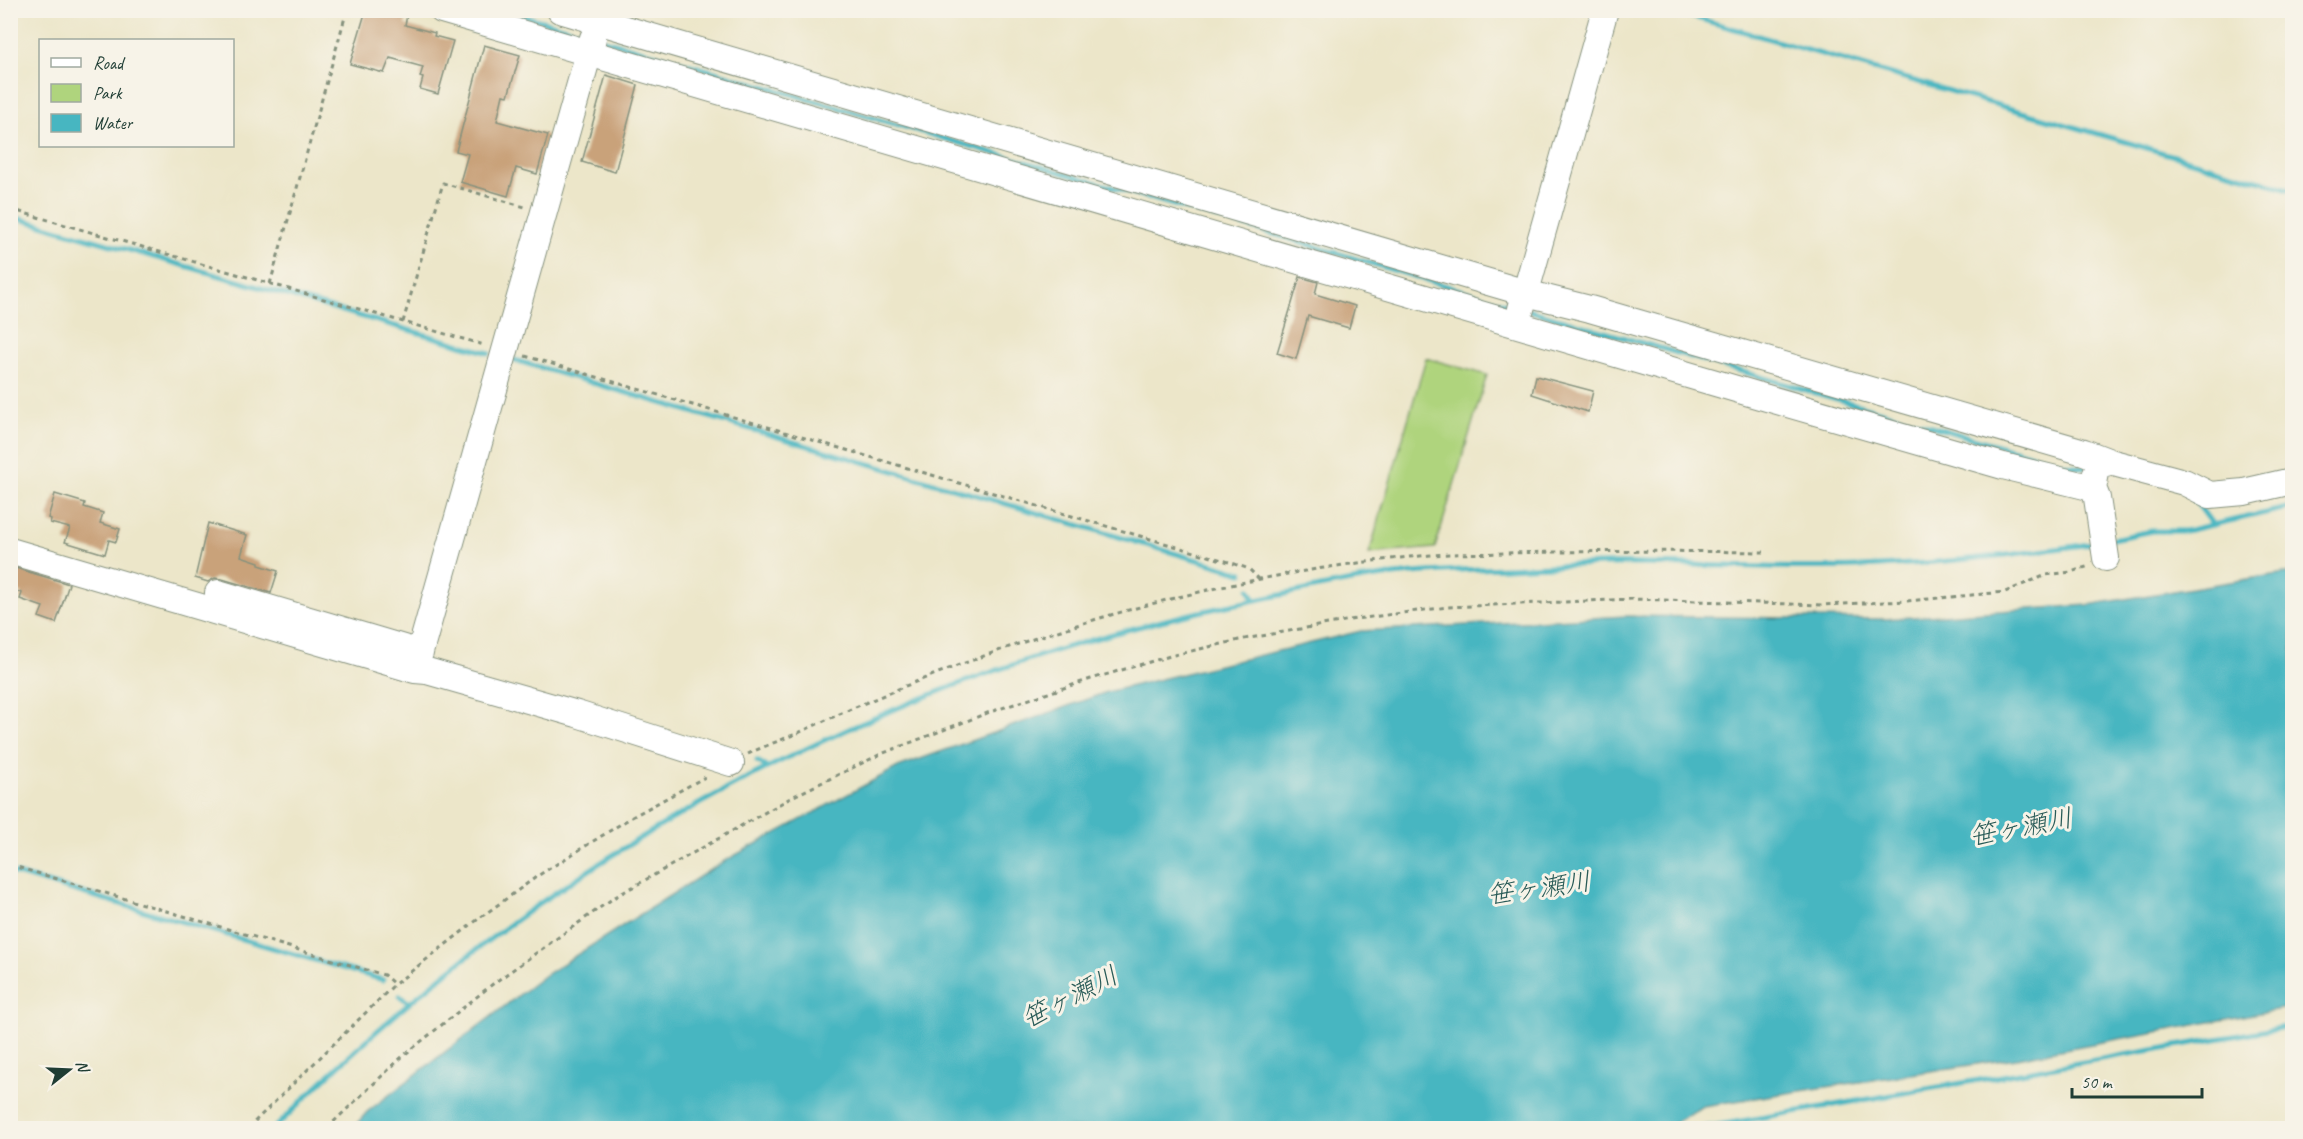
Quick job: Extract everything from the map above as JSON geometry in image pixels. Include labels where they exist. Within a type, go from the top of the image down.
[{"type":"street","points":[[442,10],[595,32],[1522,308],[2003,466],[2097,471],[2184,483],[2210,495],[2244,492],[2292,482]]},
{"type":"street","points":[[560,10],[595,32],[1438,302],[1624,319],[2097,471]]},
{"type":"street","points":[[1522,308],[1605,10]]},
{"type":"street","points":[[418,661],[595,32]]},
{"type":"street","points":[[2097,471],[2097,498],[2105,547]]},
{"type":"street","points":[[10,533],[220,602],[418,661],[427,671],[731,763]]},
{"type":"street","points":[[10,551],[220,602]]},
{"type":"path","points":[[270,284],[347,10]]},
{"type":"path","points":[[403,322],[443,183],[544,213]]},
{"type":"path","points":[[10,209],[1229,562],[1249,569],[1259,579]]},
{"type":"path","points":[[327,1128],[403,1056],[494,983],[615,897],[775,806],[881,754],[990,712],[1170,656],[1239,640],[1356,619],[1448,607],[1633,599],[1822,605],[1906,602],[2005,592],[2046,575],[2071,572],[2097,564],[2105,547]]},
{"type":"path","points":[[248,1128],[395,984],[539,875],[632,817],[731,763],[843,712],[983,657],[1095,620],[1259,579],[1368,561],[1436,554],[1611,550],[1764,552]]},
{"type":"path","points":[[10,865],[384,975],[395,984]]},
{"type":"green space","points":[[1426,358],[1487,375],[1435,548],[1369,554]]},
{"type":"water","name":"笹ヶ瀬川","points":[[2292,572],[2292,1007],[2016,1058],[1703,1106],[1665,1128],[353,1128],[367,1112],[545,975],[721,863],[898,767],[1107,692],[1361,631],[1626,616],[1884,619],[2088,605]]},
{"type":"building","points":[[366,10],[399,10],[398,13],[407,15],[405,25],[435,33],[434,36],[453,41],[438,94],[420,89],[423,67],[390,58],[384,73],[350,64]]},
{"type":"building","points":[[484,45],[520,55],[508,96],[503,95],[497,121],[548,135],[537,174],[516,168],[508,196],[460,182],[468,154],[456,151]]},
{"type":"building","points":[[606,75],[638,85],[615,172],[582,162]]},
{"type":"building","points":[[1300,277],[1318,282],[1315,294],[1355,306],[1349,328],[1308,316],[1296,359],[1277,353]]},
{"type":"building","points":[[1536,376],[1593,391],[1588,412],[1532,394]]},
{"type":"building","points":[[55,494],[85,503],[84,507],[103,513],[100,523],[120,529],[116,542],[109,540],[105,554],[65,542],[70,528],[50,523],[51,519],[48,518]]},
{"type":"building","points":[[208,523],[247,535],[241,556],[278,571],[271,593],[222,579],[215,578],[208,582],[195,578]]},
{"type":"building","points":[[12,567],[69,584],[56,623],[39,617],[43,607],[20,599],[22,593],[10,589]]},
{"type":"waterway","points":[[504,10],[586,34]]},
{"type":"waterway","points":[[1669,10],[2292,190]]},
{"type":"waterway","points":[[601,39],[1277,235],[1513,306]]},
{"type":"waterway","points":[[10,216],[489,353]]},
{"type":"waterway","points":[[1528,310],[2066,465],[2091,468]]},
{"type":"waterway","points":[[511,359],[1242,573]]},
{"type":"waterway","points":[[2193,498],[2213,525]]},
{"type":"waterway","points":[[2112,539],[2152,531],[2185,531],[2292,507]]},
{"type":"waterway","points":[[275,1128],[379,1030],[490,940],[607,859],[730,787],[858,725],[990,673],[1126,630],[1266,598],[1395,575],[1608,564],[1880,566],[1988,557],[2097,543]]},
{"type":"waterway","points":[[1249,589],[1255,600]]},
{"type":"waterway","points":[[757,761],[767,767]]},
{"type":"waterway","points":[[10,872],[383,980]]},
{"type":"waterway","points":[[400,996],[408,1002]]},
{"type":"waterway","points":[[1701,1128],[2292,1026]]}]
